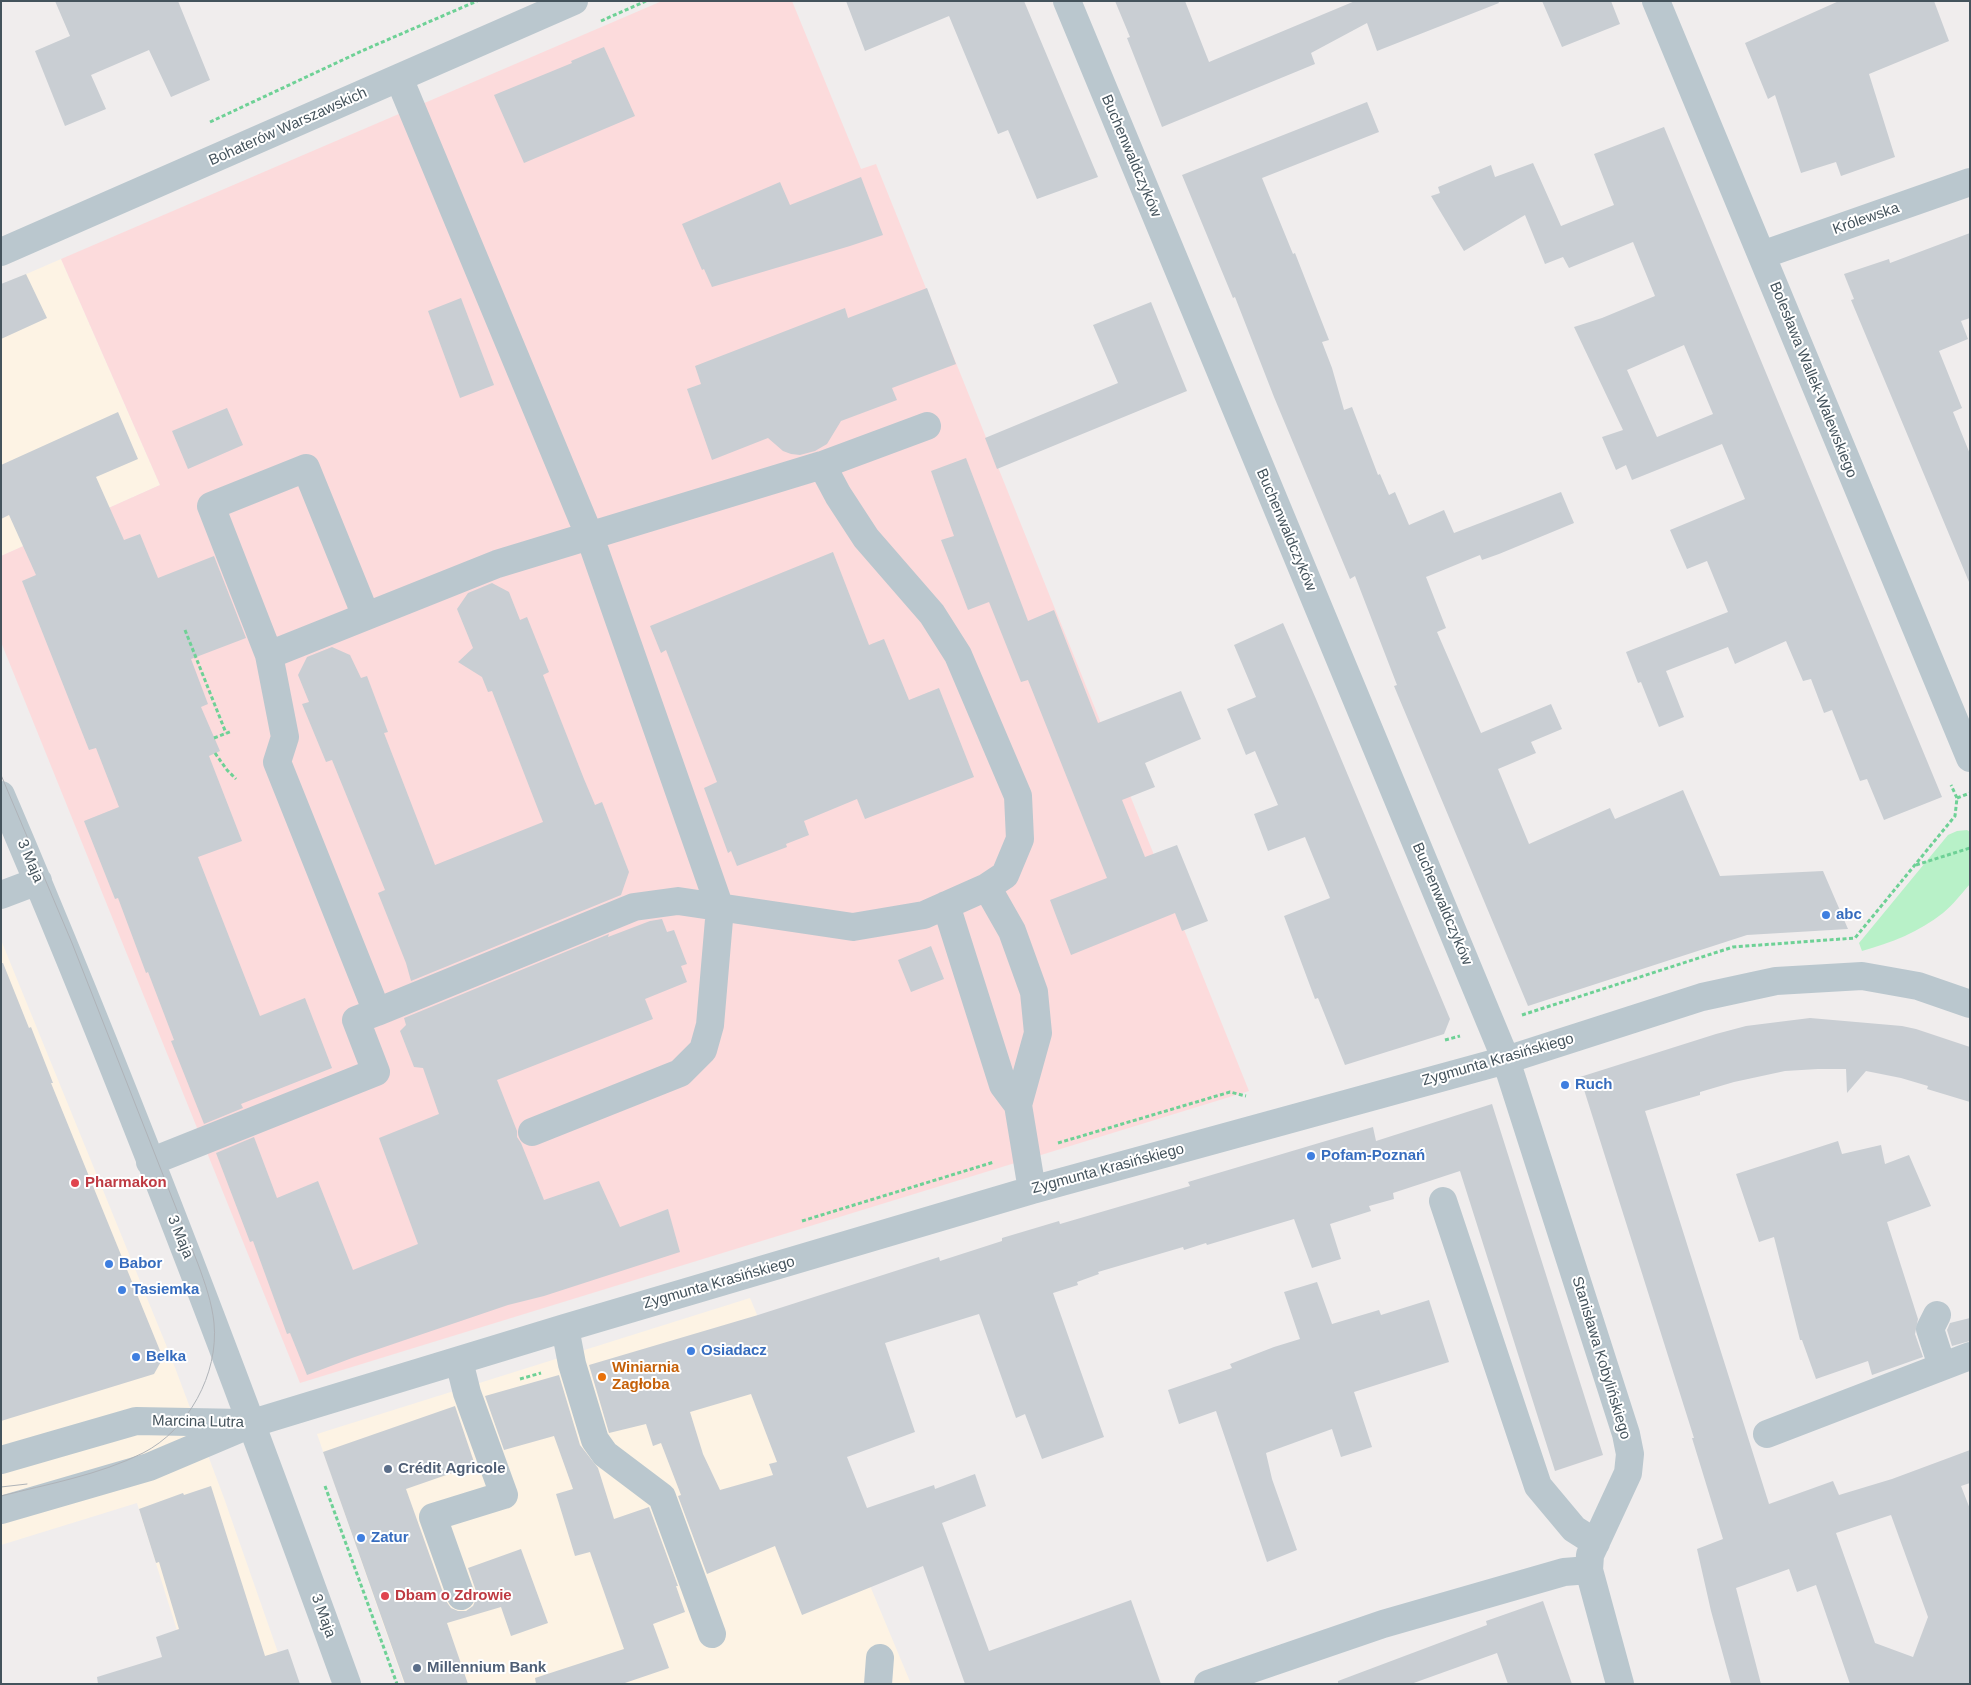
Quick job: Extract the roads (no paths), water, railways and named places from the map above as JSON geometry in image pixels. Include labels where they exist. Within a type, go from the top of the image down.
[{"type":"street","name":"Bohaterów Warszawskich","points":[[1,252],[574,1]]},
{"type":"street","name":"Buchenwaldczyków","points":[[1067,1],[1506,1060]]},
{"type":"street","name":"Bolesława Wallek-Walewskiego","points":[[1656,1],[1970,758]]},
{"type":"street","points":[[399,78],[590,537],[720,908],[710,1025],[703,1050],[680,1073],[532,1132]]},
{"type":"street","name":"Królewska","points":[[1762,255],[1970,182]]},
{"type":"street","points":[[268,655],[497,564],[822,465],[928,426]]},
{"type":"street","points":[[150,1162],[376,1072],[356,1020],[634,907],[678,902],[853,927],[924,915],[987,887],[1005,875],[1020,839],[1018,796],[958,655],[932,614],[866,538],[838,495],[822,465]]},
{"type":"street","points":[[366,616],[306,468],[211,506],[268,655],[285,737],[277,762],[376,1012]]},
{"type":"street","name":"3 Maja","points":[[1,795],[38,881],[253,1423],[348,1684]]},
{"type":"street","points":[[1,895],[38,881]]},
{"type":"street","points":[[987,887],[1012,931],[1034,992],[1038,1033],[1018,1105],[1032,1190]]},
{"type":"street","points":[[946,905],[1003,1086],[1018,1105]]},
{"type":"street","name":"Zygmunta Krasińskiego","points":[[253,1423],[565,1328],[1032,1190],[1506,1060],[1702,997],[1776,981],[1862,976],[1918,986],[1970,1004]]},
{"type":"street","name":"Stanisława Kobylińskiego","points":[[1506,1060],[1628,1441],[1630,1454],[1628,1473],[1590,1555],[1588,1570]]},
{"type":"street","points":[[1443,1202],[1538,1486],[1574,1529],[1596,1543]]},
{"type":"street","points":[[1937,1315],[1930,1328],[1942,1366]]},
{"type":"street","points":[[565,1328],[572,1364],[595,1440],[605,1454],[662,1497],[712,1634]]},
{"type":"street","points":[[1767,1434],[1970,1356]]},
{"type":"street","points":[[459,1361],[467,1393],[504,1495],[433,1517],[461,1596]]},
{"type":"street","name":"Marcina Lutra","points":[[1,1460],[136,1421],[253,1423]]},
{"type":"street","name":"Marcina Lutra","points":[[1,1510],[149,1468],[253,1423]]},
{"type":"street","points":[[1208,1684],[1382,1624],[1564,1572],[1588,1570],[1620,1684]]},
{"type":"tram line","points":[[1,775],[72,943],[198,1264],[212,1308],[214,1323],[214,1342],[206,1380],[187,1415],[159,1443],[143,1453],[109,1467],[1,1496]]},
{"type":"tram line","points":[[1,1487],[27,1484]]},
{"type":"place","name":"abc","points":[[1826,915]]},
{"type":"place","name":"Ruch","points":[[1565,1085]]},
{"type":"place","name":"Pofam-Poznań","points":[[1311,1156]]},
{"type":"place","name":"Pharmakon","points":[[75,1183]]},
{"type":"place","name":"Babor","points":[[109,1264]]},
{"type":"place","name":"Tasiemka","points":[[122,1290]]},
{"type":"place","name":"Osiadacz","points":[[691,1351]]},
{"type":"place","name":"Belka","points":[[136,1357]]},
{"type":"place","name":"Winiarnia Zagłoba","points":[[602,1377]]},
{"type":"place","name":"Crédit Agricole","points":[[388,1469]]},
{"type":"place","name":"Zatur","points":[[361,1538]]},
{"type":"place","name":"Dbam o Zdrowie","points":[[385,1596]]},
{"type":"place","name":"Millennium Bank","points":[[417,1668]]}]
